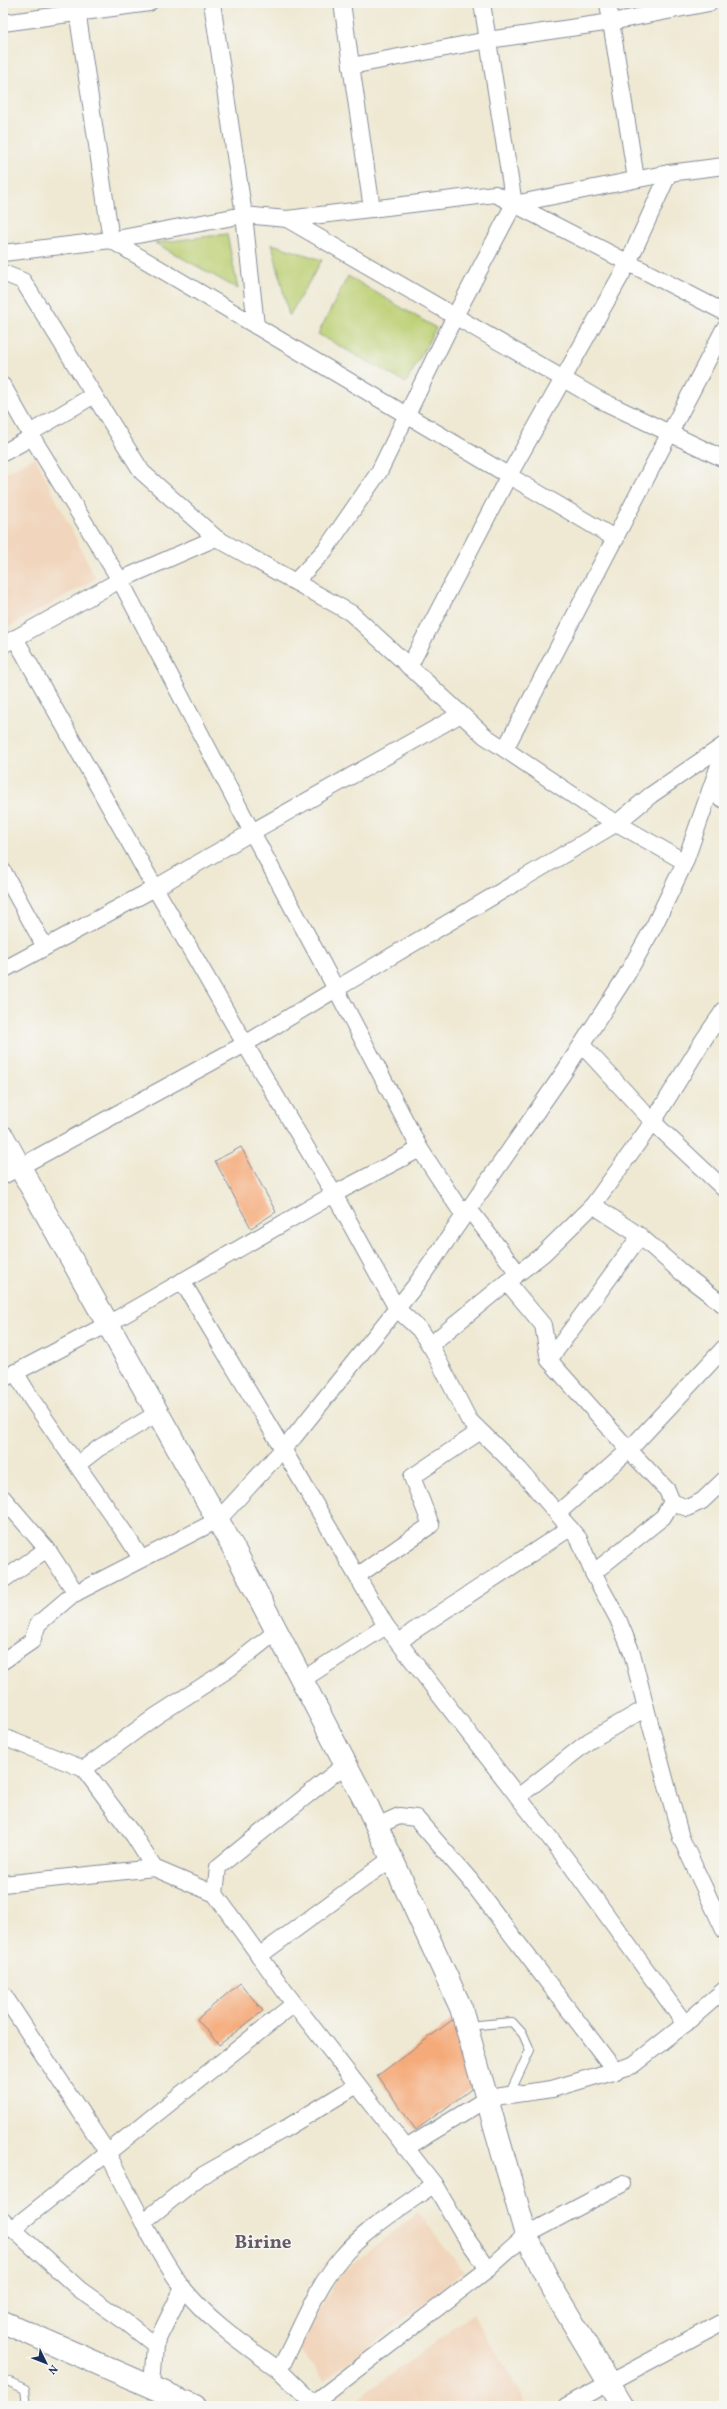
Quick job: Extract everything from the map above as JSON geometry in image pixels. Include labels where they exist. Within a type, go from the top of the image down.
[{"type":"main road","points":[[3,1137],[11,1171],[108,1324],[218,1520],[377,1826],[461,2008],[467,2026],[499,2097],[526,2235],[552,2288],[623,2406]]},
{"type":"main road","points":[[3,2322],[195,2406]]},
{"type":"street","points":[[3,23],[77,8],[149,3]]},
{"type":"street","points":[[212,3],[244,215],[256,326]]},
{"type":"street","points":[[342,3],[372,208]]},
{"type":"street","points":[[294,582],[325,550],[379,472],[455,316],[514,204],[482,3]]},
{"type":"street","points":[[608,3],[636,179]]},
{"type":"street","points":[[351,66],[488,40],[611,22],[709,3]]},
{"type":"street","points":[[77,8],[110,240]]},
{"type":"street","points":[[514,204],[669,173],[724,166]]},
{"type":"street","points":[[409,667],[509,475],[628,263],[669,173]]},
{"type":"street","points":[[3,253],[110,240],[244,215],[286,219],[495,194],[724,312]]},
{"type":"street","points":[[286,219],[598,399],[724,459]]},
{"type":"street","points":[[110,240],[616,539]]},
{"type":"street","points":[[3,273],[23,281],[142,472],[216,538],[351,614],[486,736],[617,823],[685,862]]},
{"type":"street","points":[[505,749],[616,539],[669,433],[724,329]]},
{"type":"street","points":[[3,386],[31,435],[120,580],[420,1149],[513,1277],[543,1326],[549,1360],[629,1450],[667,1490],[672,1502],[687,1508],[702,1501],[724,1480]]},
{"type":"street","points":[[3,453],[94,394]]},
{"type":"street","points":[[216,538],[120,580],[9,642],[334,1194],[397,1309],[419,1329],[430,1345],[469,1420],[479,1432],[520,1470],[579,1539],[593,1573],[618,1619],[632,1653],[681,1838],[724,1930]]},
{"type":"street","points":[[3,970],[155,888],[461,714]]},
{"type":"street","points":[[11,1171],[245,1044],[617,823],[651,796],[724,745]]},
{"type":"street","points":[[3,1661],[32,1641],[38,1624],[76,1593],[218,1520],[283,1448],[397,1309],[467,1212],[582,1045],[629,970],[654,926],[685,862],[724,751]]},
{"type":"street","points":[[710,791],[724,800]]},
{"type":"street","points":[[3,872],[45,947]]},
{"type":"street","points":[[430,1345],[543,1254],[593,1205],[653,1122],[704,1039],[724,1010]]},
{"type":"street","points":[[582,1045],[653,1122],[724,1190]]},
{"type":"street","points":[[141,1559],[129,1538],[103,1504],[32,1400],[9,1376],[108,1324],[334,1194],[420,1149]]},
{"type":"street","points":[[593,1205],[640,1236],[682,1273],[724,1305]]},
{"type":"street","points":[[549,1360],[640,1236]]},
{"type":"street","points":[[182,1281],[283,1448],[386,1626],[570,1864],[685,2024]]},
{"type":"street","points":[[558,1513],[629,1450],[724,1348]]},
{"type":"street","points":[[77,1465],[99,1448],[158,1413]]},
{"type":"street","points":[[357,1576],[432,1525],[412,1477],[479,1432]]},
{"type":"street","points":[[3,1498],[47,1549],[76,1593]]},
{"type":"street","points":[[593,1573],[663,1518],[672,1502]]},
{"type":"street","points":[[399,1643],[412,1632],[570,1528]]},
{"type":"street","points":[[3,1580],[47,1549]]},
{"type":"street","points":[[302,1680],[386,1626]]},
{"type":"street","points":[[84,1769],[156,1716],[229,1669],[276,1631]]},
{"type":"street","points":[[518,1797],[589,1741],[646,1708]]},
{"type":"street","points":[[3,1737],[84,1769],[134,1836],[154,1868]]},
{"type":"street","points":[[215,1894],[218,1867],[346,1764]]},
{"type":"street","points":[[377,1826],[399,1816],[416,1818],[470,1880],[616,2072]]},
{"type":"street","points":[[259,1956],[392,1858]]},
{"type":"street","points":[[3,1884],[154,1868],[215,1894],[294,2004],[434,2184],[462,2232],[488,2269]]},
{"type":"street","points":[[406,2148],[499,2097],[552,2089],[616,2072],[633,2065],[685,2024],[724,1990]]},
{"type":"street","points":[[3,1994],[107,2152],[163,2259],[183,2288],[215,2321],[279,2370],[312,2404],[488,2269],[526,2235],[622,2184]]},
{"type":"street","points":[[155,2345],[127,2322],[79,2289],[8,2225],[107,2152],[294,2004]]},
{"type":"street","points":[[143,2222],[201,2176],[357,2085]]},
{"type":"street","points":[[279,2370],[292,2347],[312,2301],[341,2258],[364,2236],[434,2184]]},
{"type":"street","points":[[152,2386],[155,2345],[183,2288]]},
{"type":"street","points":[[566,2406],[609,2381],[724,2321]]},
{"type":"lane","points":[[467,2026],[512,2022],[524,2034],[530,2050],[499,2097]]},
{"type":"lane","points":[[3,2378],[25,2389],[27,2406]]},
{"type":"shaded area","points":[[35,457],[96,579],[3,630],[3,474]]},
{"type":"shaded area","points":[[418,2212],[464,2272],[324,2381],[298,2347],[340,2274]]},
{"type":"shaded area","points":[[473,2313],[528,2406],[367,2406],[360,2398]]},
{"type":"green space","points":[[227,234],[238,289],[155,243]]},
{"type":"green space","points":[[272,244],[322,260],[289,316]]},
{"type":"green space","points":[[348,276],[436,328],[406,383],[318,334]]},
{"type":"building","points":[[241,1147],[276,1212],[251,1228],[215,1161]]},
{"type":"building","points":[[240,1983],[263,2011],[219,2045],[197,2019]]},
{"type":"building","points":[[455,2018],[481,2082],[416,2130],[377,2076]]},
{"type":"district","name":"Birine","points":[[263,2243]]}]
